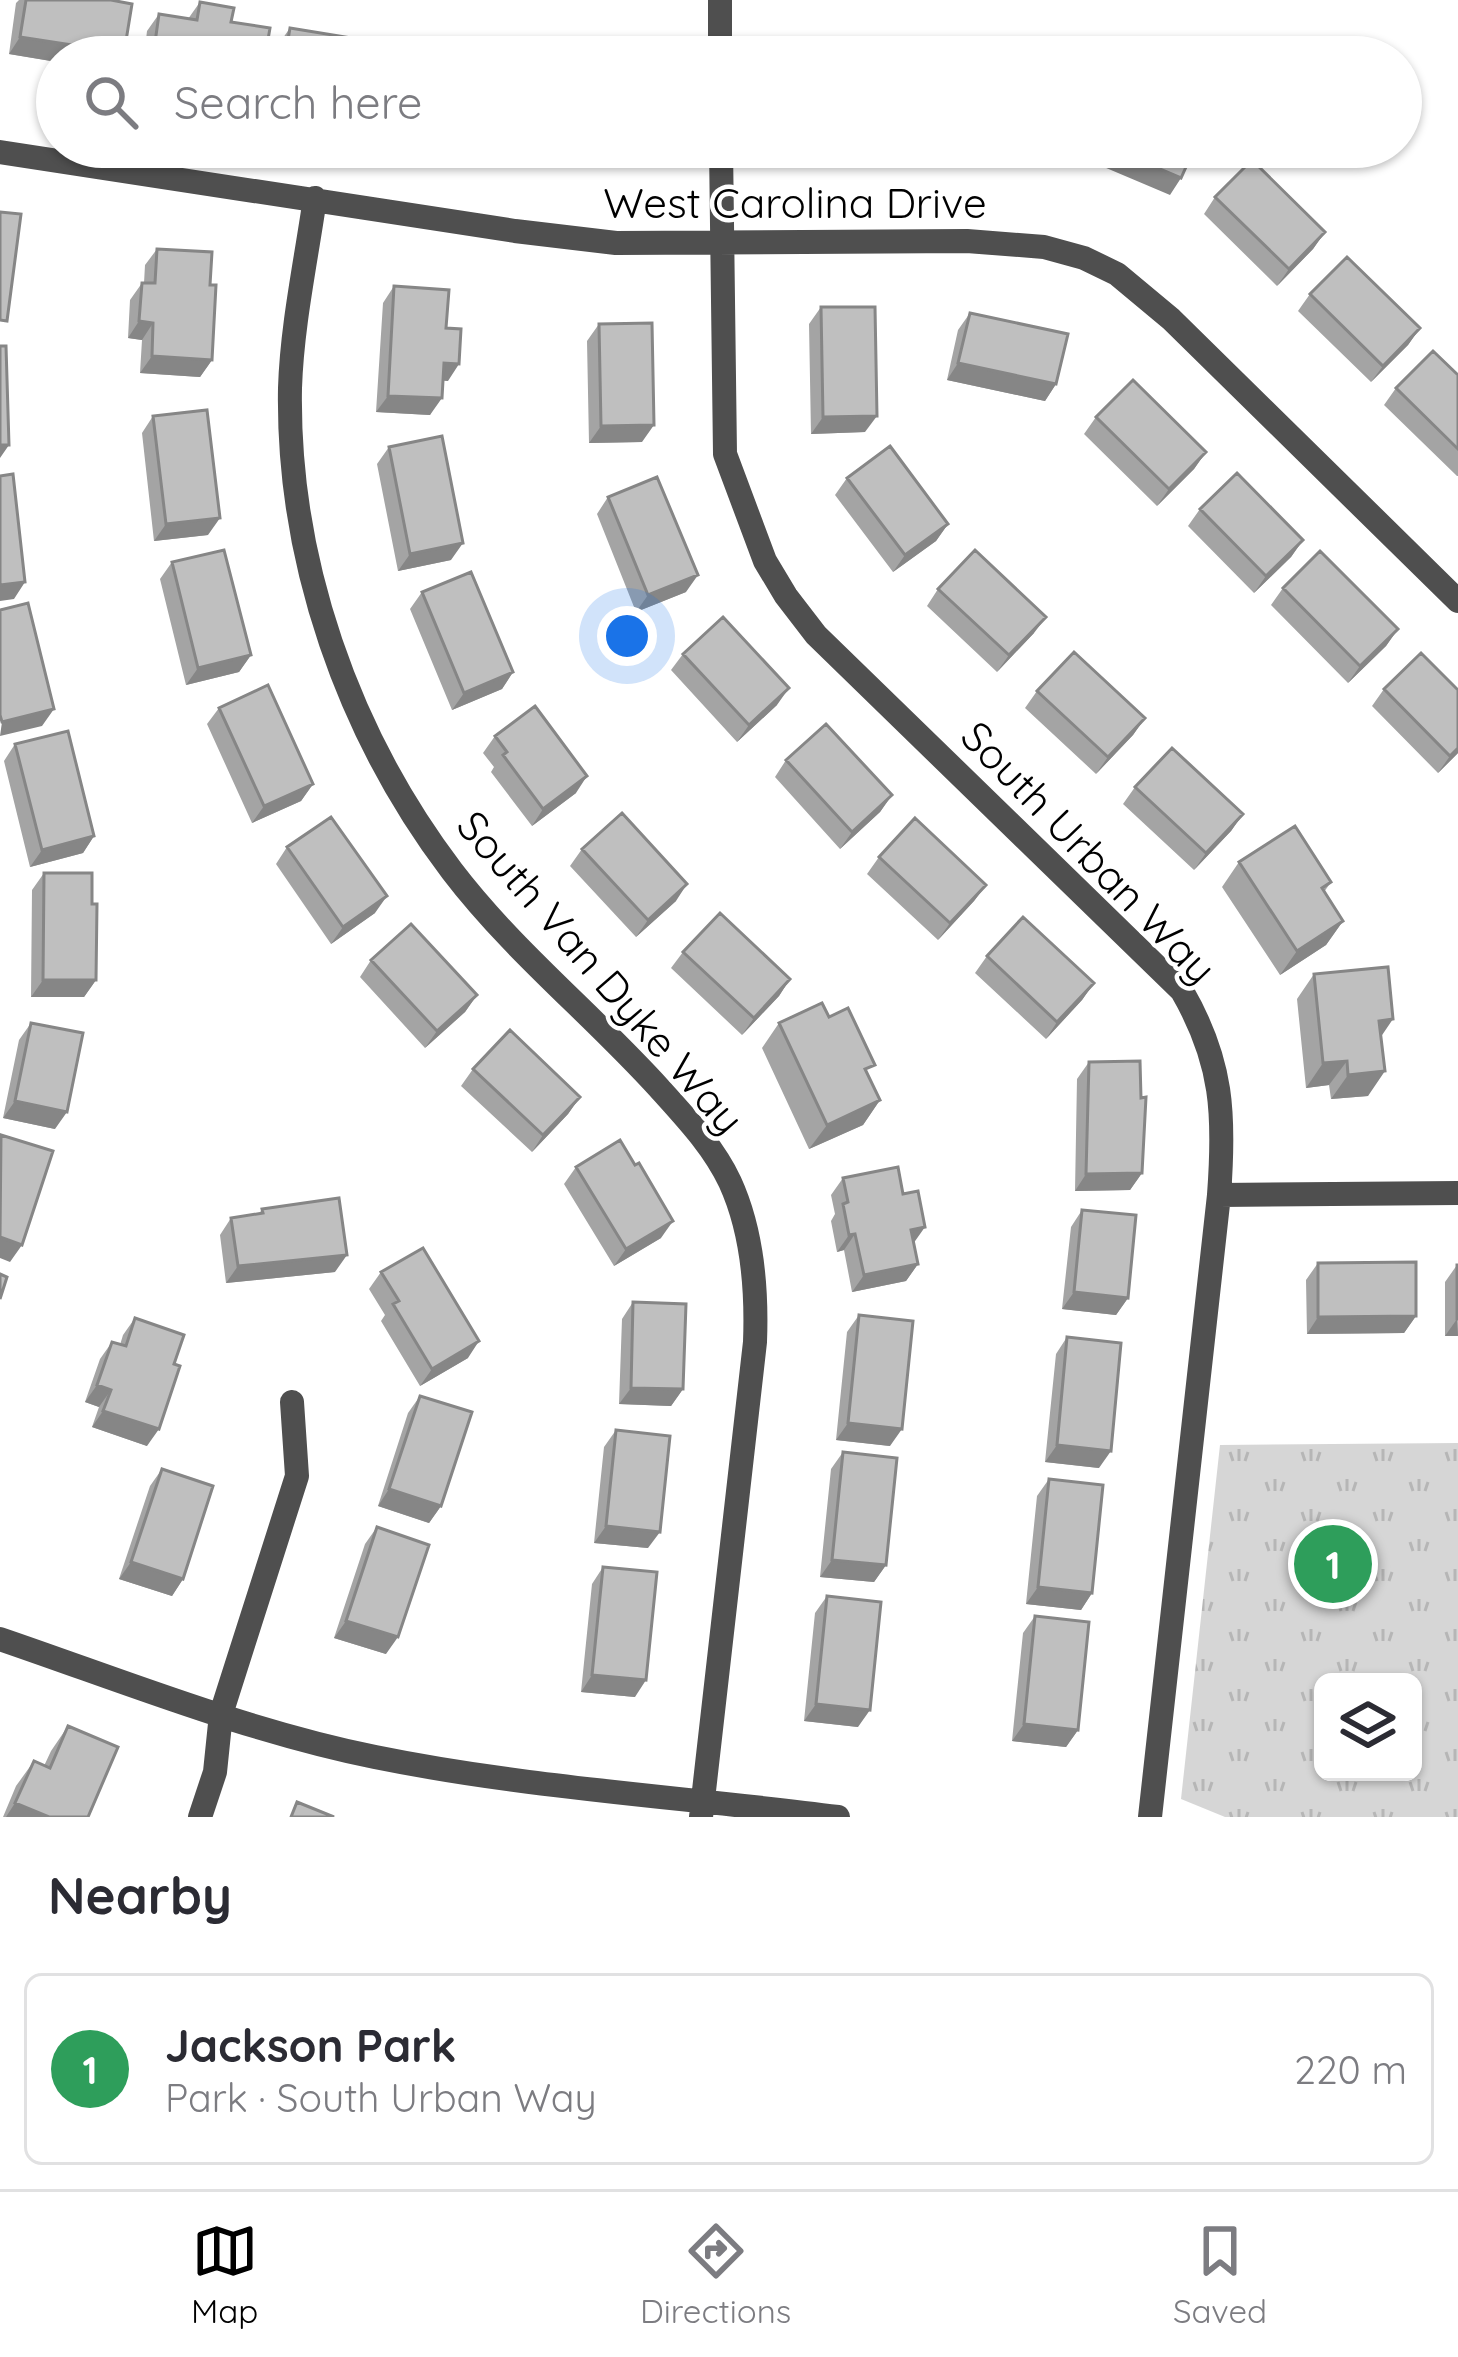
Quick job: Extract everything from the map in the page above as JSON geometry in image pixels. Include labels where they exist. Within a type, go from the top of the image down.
[{"type":"street","points":[[720,0],[720,36]]},
{"type":"street","name":"West Carolina Drive","points":[[0,152],[36,157]]},
{"type":"street","name":"West Carolina Drive","points":[[107,168],[578,238],[722,244],[968,241],[1044,247],[1084,258],[1117,274],[1171,319],[1458,601]]},
{"type":"street","name":"South Urban Way","points":[[721,168],[724,454],[765,560],[816,634],[1182,991],[1204,1034],[1220,1084],[1219,1195],[1150,1817]]},
{"type":"street","name":"South Van Dyke Way","points":[[315,199],[297,323],[290,425],[301,522],[329,642],[381,759],[439,852],[522,951],[692,1124],[731,1185],[741,1216],[757,1303],[755,1342],[702,1808]]},
{"type":"street","points":[[1219,1195],[1458,1193]]},
{"type":"street","points":[[200,1817],[215,1772],[221,1714],[297,1476],[292,1402]]},
{"type":"street","points":[[0,1640],[221,1714],[330,1747],[401,1762],[702,1808],[838,1817]]},
{"type":"green space","points":[[1458,1443],[1458,1817],[1225,1817],[1181,1799],[1220,1445]]},
{"type":"building","points":[[26,0],[132,4],[127,36],[20,37]]},
{"type":"building","points":[[200,2],[234,8],[231,22],[270,28],[269,36],[156,36],[159,14],[197,20]]},
{"type":"building","points":[[290,28],[339,36],[289,36]]},
{"type":"building","points":[[1157,168],[1186,168],[1181,178]]},
{"type":"building","points":[[1244,168],[1260,168],[1325,232],[1289,269],[1215,197]]},
{"type":"building","points":[[0,212],[21,214],[7,321],[0,320]]},
{"type":"building","points":[[157,249],[212,252],[210,285],[216,285],[212,360],[152,356],[153,323],[139,321],[142,283],[155,283]]},
{"type":"building","points":[[1347,257],[1420,328],[1383,366],[1310,294]]},
{"type":"building","points":[[394,286],[449,290],[446,328],[461,329],[459,364],[444,363],[442,398],[388,396]]},
{"type":"building","points":[[821,307],[875,307],[877,416],[823,417]]},
{"type":"building","points":[[970,313],[1068,334],[1056,384],[958,363]]},
{"type":"building","points":[[652,323],[654,425],[601,426],[599,324]]},
{"type":"building","points":[[0,346],[6,346],[9,445],[0,445]]},
{"type":"building","points":[[1433,351],[1458,375],[1458,449],[1396,388]]},
{"type":"building","points":[[1133,380],[1206,452],[1169,489],[1096,417]]},
{"type":"building","points":[[207,410],[220,518],[166,524],[153,416]]},
{"type":"building","points":[[442,436],[463,543],[410,554],[389,447]]},
{"type":"building","points":[[890,446],[948,524],[905,555],[847,478]]},
{"type":"building","points":[[1237,473],[1303,540],[1266,576],[1200,509]]},
{"type":"building","points":[[13,474],[25,582],[0,585],[0,476]]},
{"type":"building","points":[[657,477],[698,575],[648,595],[608,497]]},
{"type":"building","points":[[224,550],[251,655],[198,668],[172,562]]},
{"type":"building","points":[[975,550],[1046,617],[1009,655],[938,589]]},
{"type":"building","points":[[1320,551],[1398,629],[1360,666],[1283,588]]},
{"type":"building","points":[[471,572],[513,672],[464,693],[422,592]]},
{"type":"building","points":[[28,603],[54,709],[2,722],[0,610]]},
{"type":"building","points":[[723,617],[789,688],[749,725],[683,654]]},
{"type":"building","points":[[1074,652],[1145,718],[1108,757],[1037,691]]},
{"type":"building","points":[[1421,653],[1458,690],[1458,748],[1450,756],[1384,689]]},
{"type":"building","points":[[268,685],[313,784],[264,806],[219,708]]},
{"type":"building","points":[[535,706],[587,776],[543,809],[503,755],[507,752],[495,736]]},
{"type":"building","points":[[826,724],[892,795],[852,832],[786,760]]},
{"type":"building","points":[[68,731],[94,836],[42,850],[15,744]]},
{"type":"building","points":[[1172,748],[1243,814],[1206,853],[1135,787]]},
{"type":"building","points":[[622,813],[687,884],[648,920],[582,849]]},
{"type":"building","points":[[331,817],[387,896],[343,927],[287,847]]},
{"type":"building","points":[[915,818],[986,885],[950,923],[879,857]]},
{"type":"building","points":[[1295,826],[1331,882],[1322,888],[1343,921],[1297,951],[1239,862]]},
{"type":"building","points":[[44,873],[92,873],[92,904],[97,904],[96,980],[43,980]]},
{"type":"building","points":[[720,913],[790,979],[754,1018],[683,952]]},
{"type":"building","points":[[1023,917],[1094,983],[1057,1022],[987,956]]},
{"type":"building","points":[[411,924],[477,995],[437,1031],[371,960]]},
{"type":"building","points":[[1388,967],[1393,1019],[1379,1021],[1385,1071],[1348,1075],[1347,1061],[1323,1063],[1314,974]]},
{"type":"building","points":[[822,1003],[829,1017],[848,1008],[875,1065],[865,1069],[880,1100],[827,1125],[779,1023]]},
{"type":"building","points":[[31,1023],[83,1033],[67,1112],[15,1101]]},
{"type":"building","points":[[510,1030],[580,1097],[543,1135],[473,1069]]},
{"type":"building","points":[[1140,1061],[1141,1098],[1146,1097],[1142,1173],[1086,1174],[1089,1062]]},
{"type":"building","points":[[1,1135],[53,1151],[22,1245],[0,1237]]},
{"type":"building","points":[[620,1140],[673,1221],[626,1249],[576,1167]]},
{"type":"building","points":[[898,1167],[903,1194],[918,1191],[925,1227],[911,1230],[918,1264],[864,1275],[855,1234],[849,1235],[843,1178]]},
{"type":"building","points":[[339,1198],[347,1255],[238,1266],[231,1218]]},
{"type":"building","points":[[1082,1210],[1136,1215],[1128,1298],[1074,1292]]},
{"type":"building","points":[[423,1248],[479,1341],[432,1369],[393,1304],[399,1301],[381,1272]]},
{"type":"building","points":[[1416,1262],[1416,1316],[1318,1317],[1318,1263]]},
{"type":"building","points":[[633,1302],[686,1304],[683,1389],[631,1388]]},
{"type":"building","points":[[859,1315],[913,1321],[902,1429],[848,1423]]},
{"type":"building","points":[[135,1318],[184,1335],[174,1364],[180,1366],[159,1429],[103,1411],[111,1390],[97,1385],[112,1342],[126,1346]]},
{"type":"building","points":[[1067,1337],[1121,1343],[1111,1451],[1057,1445]]},
{"type":"building","points":[[420,1396],[472,1412],[441,1506],[389,1489]]},
{"type":"building","points":[[616,1430],[670,1436],[660,1532],[606,1526]]},
{"type":"building","points":[[843,1452],[897,1458],[886,1565],[832,1560]]},
{"type":"building","points":[[162,1469],[213,1486],[183,1579],[131,1562]]},
{"type":"building","points":[[1049,1479],[1103,1485],[1092,1593],[1038,1587]]},
{"type":"building","points":[[377,1527],[429,1545],[398,1637],[346,1621]]},
{"type":"building","points":[[603,1567],[657,1572],[646,1680],[592,1675]]},
{"type":"building","points":[[827,1596],[881,1602],[870,1710],[816,1704]]},
{"type":"building","points":[[1035,1616],[1089,1622],[1078,1730],[1024,1724]]},
{"type":"building","points":[[68,1726],[118,1747],[88,1817],[49,1817],[15,1803],[34,1761],[50,1768]]},
{"type":"building","points":[[297,1802],[334,1817],[291,1817]]},
{"type":"place","name":"Jackson Park","points":[[1333,1564]]}]
